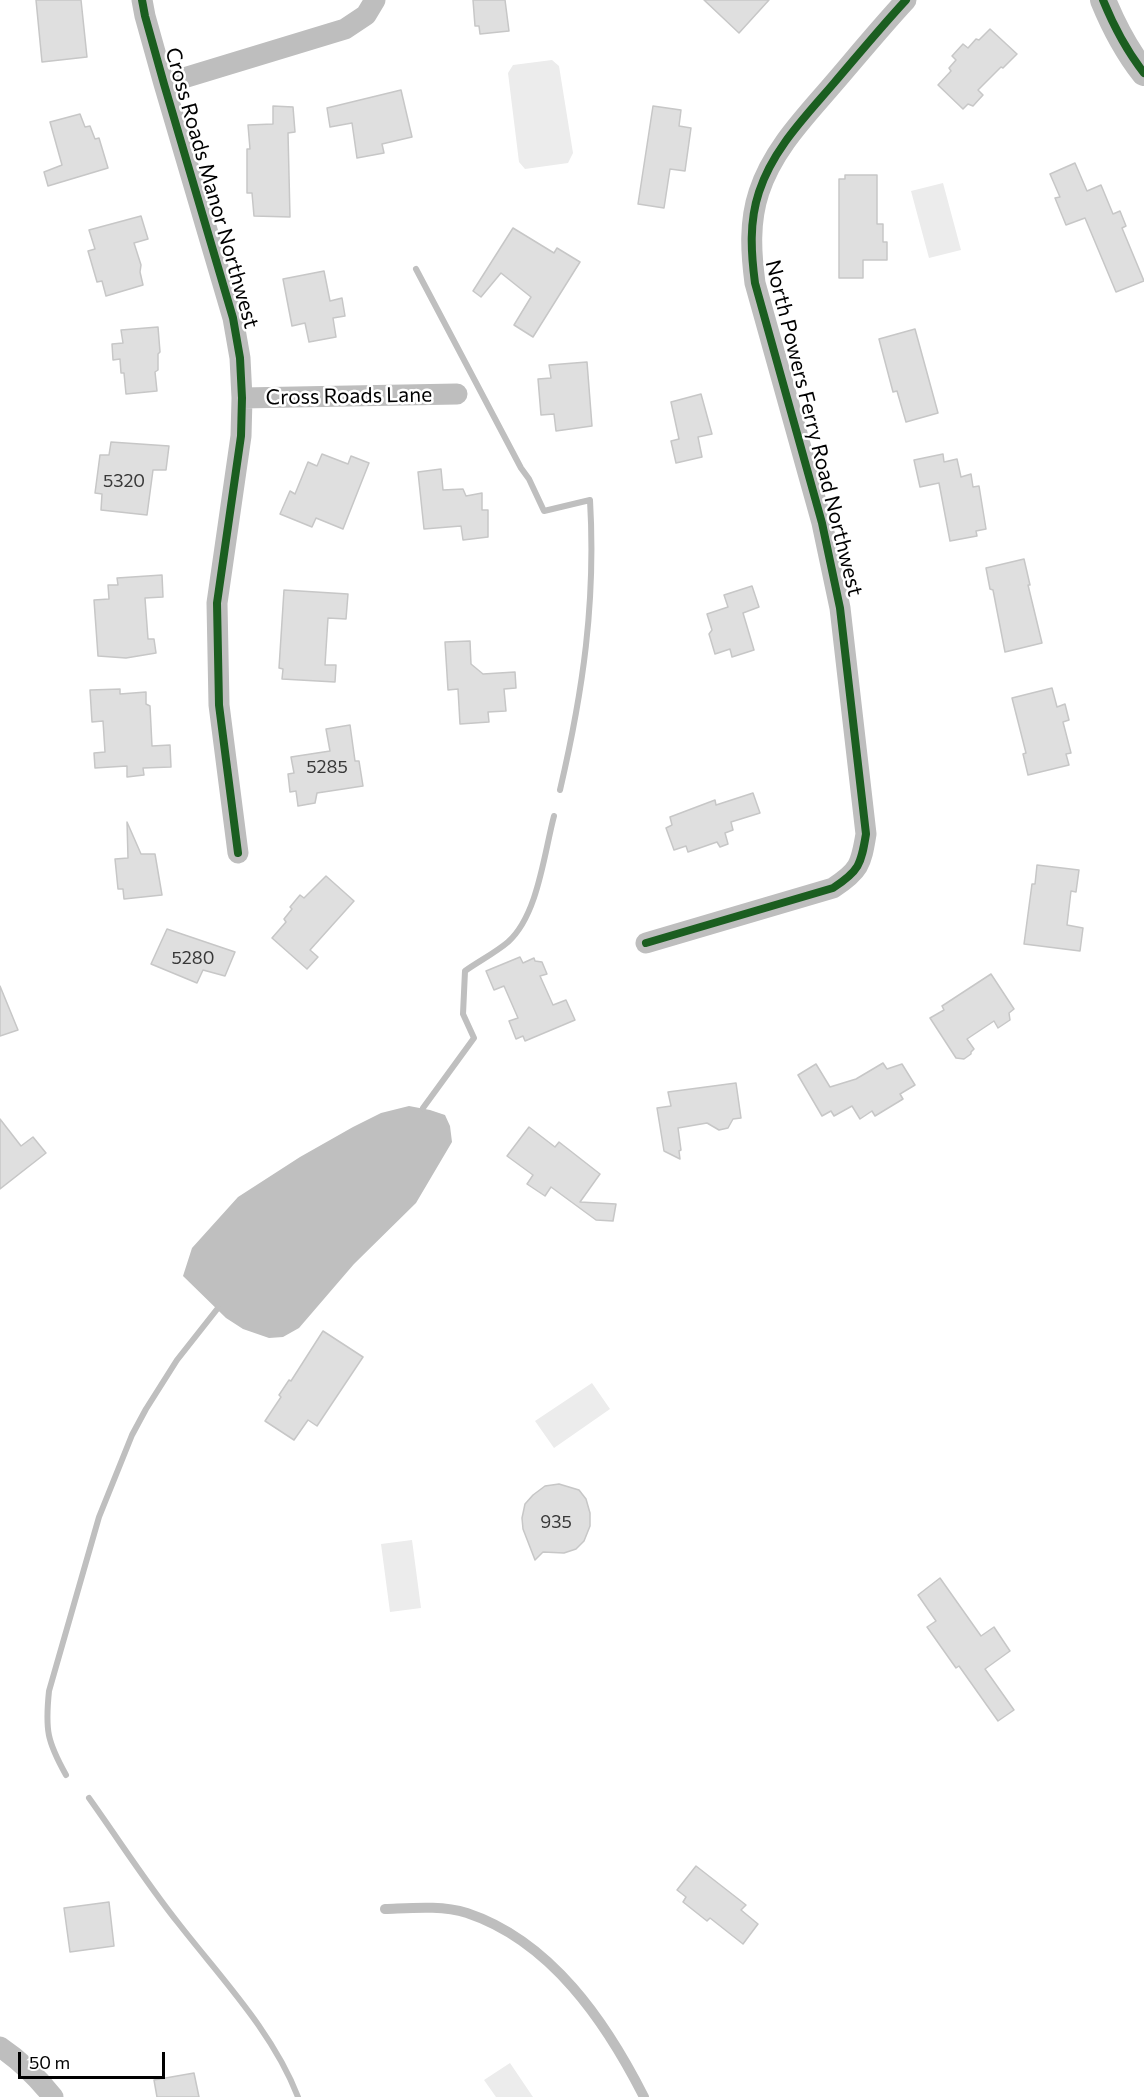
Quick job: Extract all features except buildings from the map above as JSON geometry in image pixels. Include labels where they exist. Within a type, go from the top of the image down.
[{"type":"street","name":"Cross Roads Manor Northwest","points":[[142,0],[164,84],[233,318],[240,358],[242,398],[240,436],[217,603],[219,705],[238,853]]},
{"type":"street","points":[[164,84],[345,29],[366,15],[375,0]]},
{"type":"street","name":"North Powers Ferry Road Northwest","points":[[646,943],[833,888],[851,876],[863,858],[866,834],[840,608],[822,523],[755,283],[751,249],[753,214],[758,193],[768,170],[790,133],[906,0]]},
{"type":"street","points":[[1103,0],[1118,36],[1131,58],[1144,73]]},
{"type":"street","name":"Cross Roads Lane","points":[[242,398],[457,394]]},
{"type":"street","points":[[0,2047],[36,2077],[52,2097]]},
{"type":"lane","points":[[385,1909],[434,1908],[466,1913],[508,1932],[557,1969],[596,2016],[644,2097]]},
{"type":"shaded area","points":[[552,60],[559,66],[573,153],[568,163],[525,169],[519,162],[508,73],[513,65]]},
{"type":"shaded area","points":[[943,183],[961,250],[929,258],[911,191]]},
{"type":"shaded area","points":[[409,1106],[445,1115],[450,1126],[452,1142],[416,1203],[354,1264],[299,1328],[283,1337],[269,1338],[243,1329],[226,1318],[183,1276],[192,1248],[238,1197],[300,1157],[353,1127],[381,1113]]},
{"type":"shaded area","points":[[592,1383],[610,1409],[554,1448],[535,1421]]},
{"type":"shaded area","points":[[412,1540],[421,1608],[390,1612],[381,1544]]},
{"type":"shaded area","points":[[510,2063],[533,2097],[496,2097],[484,2080]]},
{"type":"waterway","points":[[416,269],[544,511],[590,500],[591,574],[586,646],[560,790]]},
{"type":"waterway","points":[[423,1108],[474,1038],[463,1014],[465,971],[498,950],[518,930],[539,883],[554,816]]},
{"type":"waterway","points":[[66,1775],[49,1735],[47,1716],[49,1691],[99,1517],[132,1435],[146,1409],[177,1360],[218,1308]]},
{"type":"waterway","points":[[89,1798],[167,1909],[245,2006],[275,2050],[298,2097]]},
{"type":"cycle path","points":[[142,0],[164,84],[233,318],[240,358],[241,436],[217,603],[219,705],[238,853]]},
{"type":"cycle path","points":[[646,943],[833,888],[854,872],[862,853],[866,834],[840,608],[822,523],[755,283],[752,226],[759,192],[781,148],[801,121],[906,0]]},
{"type":"cycle path","points":[[1103,0],[1121,38],[1144,73]]}]
